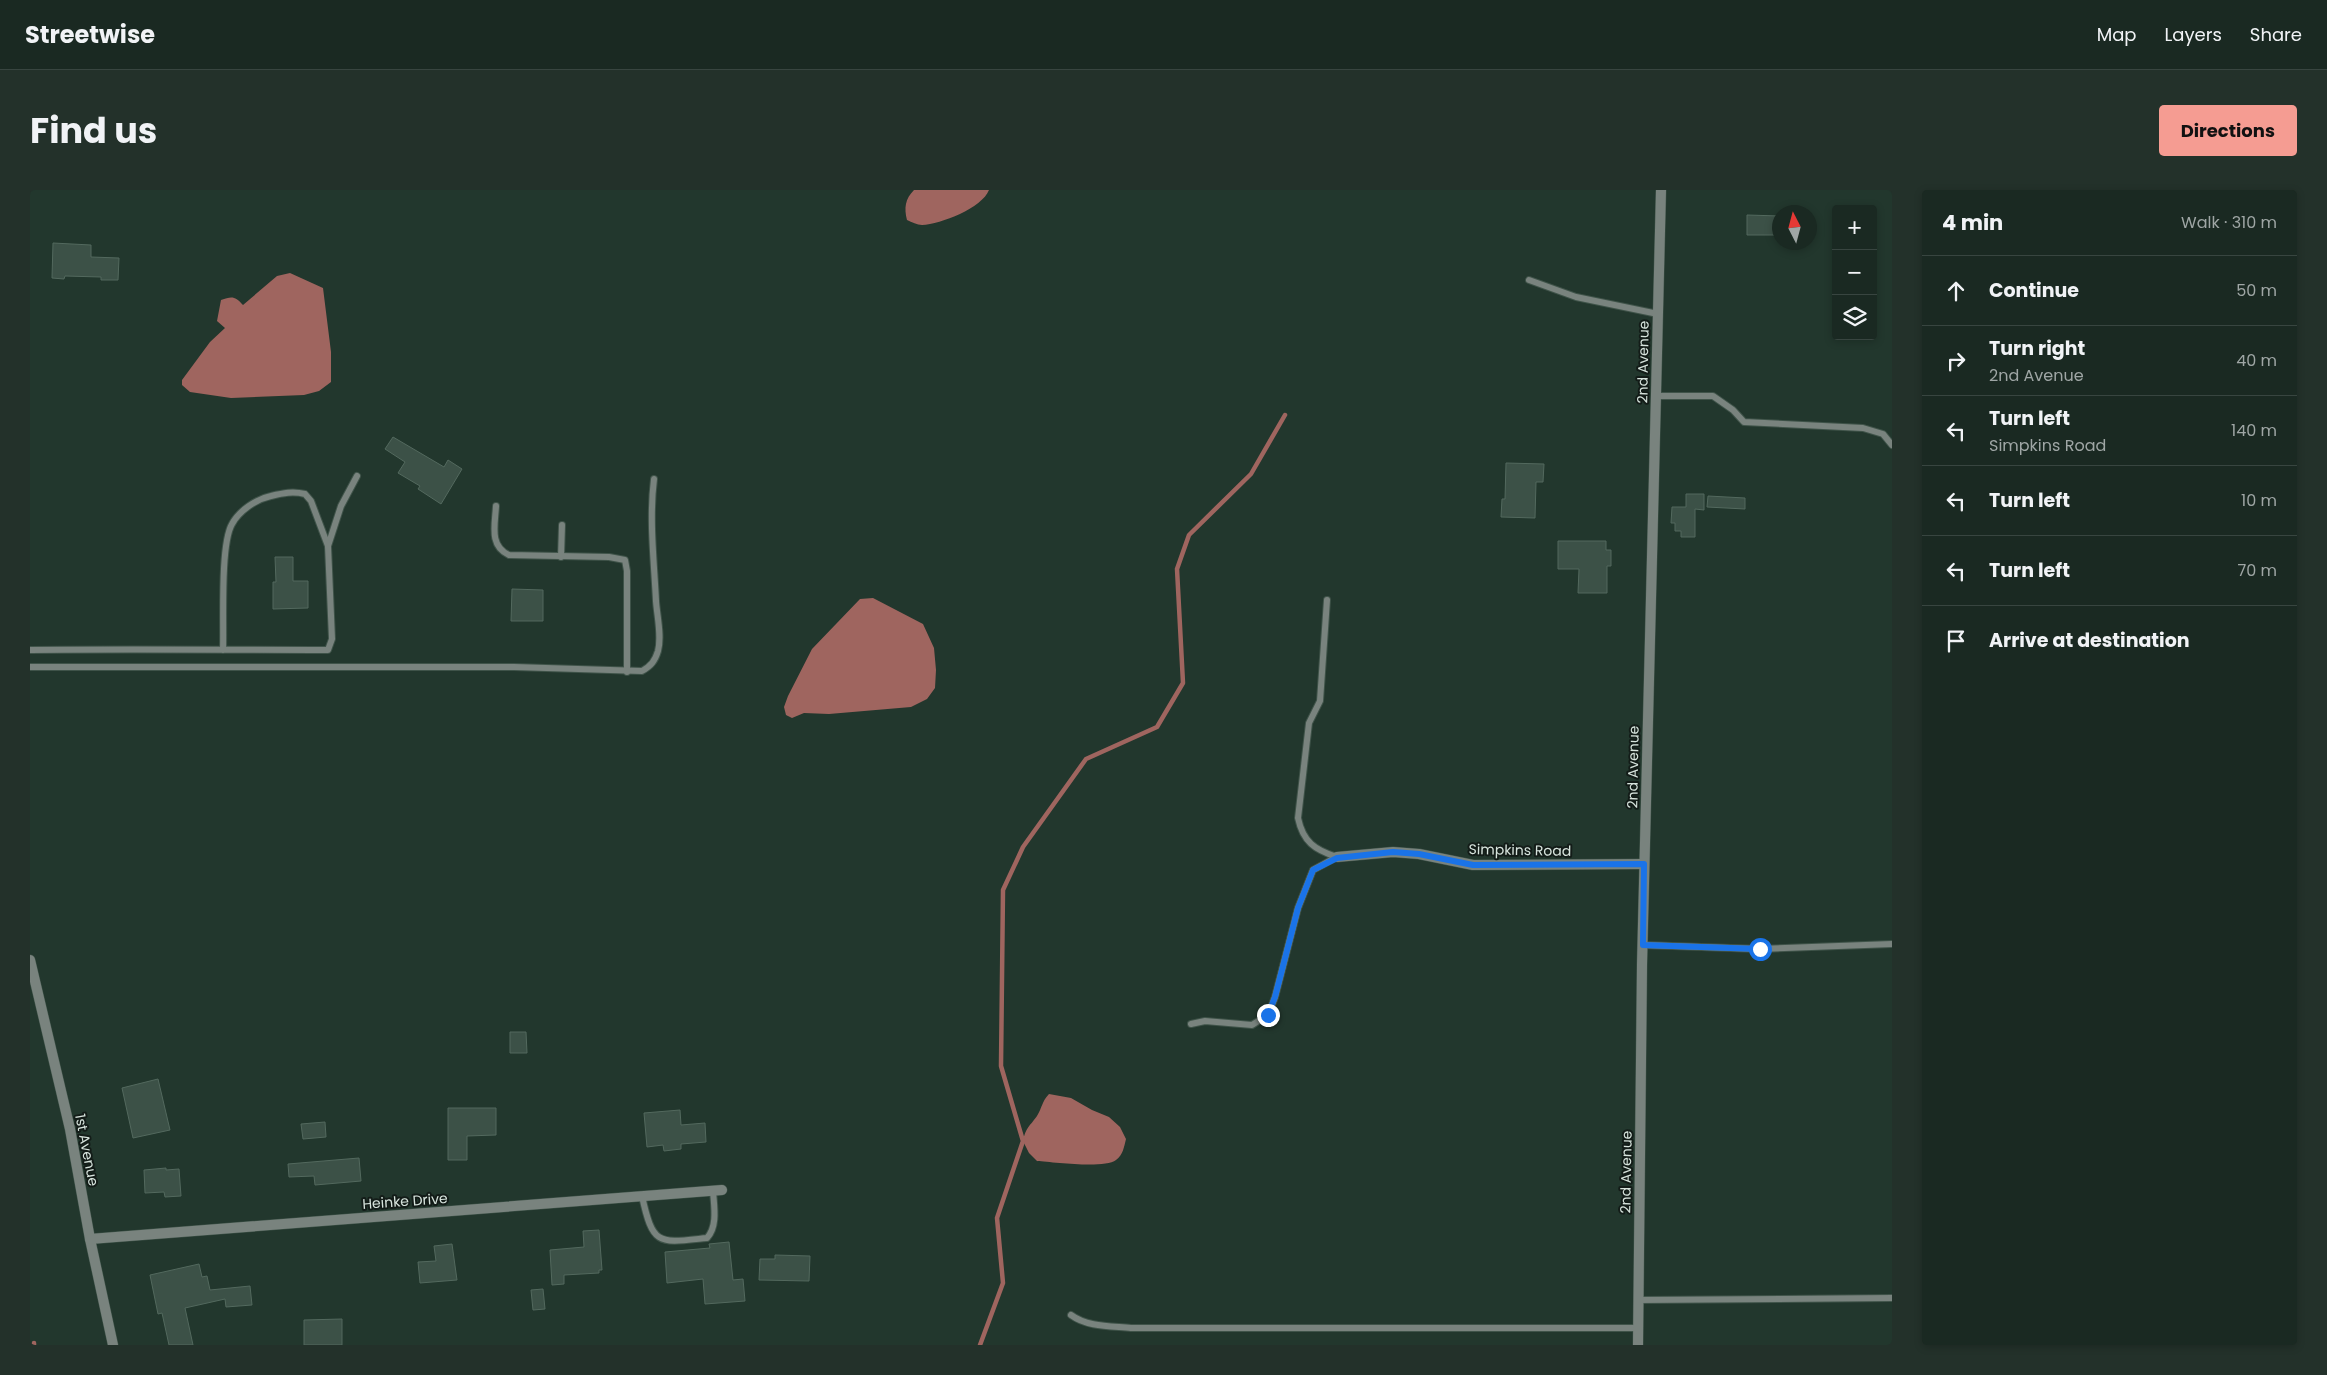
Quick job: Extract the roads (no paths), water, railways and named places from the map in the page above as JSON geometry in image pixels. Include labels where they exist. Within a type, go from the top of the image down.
[{"type":"street","name":"2nd Avenue","points":[[1638,1345],[1644,864],[1661,190]]},
{"type":"street","name":"Simpkins Road","points":[[1337,858],[1393,852],[1419,854],[1473,865],[1644,864]]},
{"type":"street","name":"1st Avenue","points":[[30,960],[70,1129],[90,1239],[113,1345]]},
{"type":"street","name":"Heinke Drive","points":[[90,1239],[717,1190]]},
{"type":"lane","points":[[1529,280],[1576,297],[1658,314]]},
{"type":"lane","points":[[1656,396],[1713,396],[1733,410],[1744,422],[1863,428],[1883,434],[1892,444]]},
{"type":"lane","points":[[328,546],[341,506],[357,476]]},
{"type":"lane","points":[[30,666],[514,667],[642,671],[650,667],[658,650],[651,511],[654,479]]},
{"type":"lane","points":[[30,650],[223,650],[328,650],[332,639],[328,546],[311,501],[305,494],[284,493],[263,498],[245,509],[232,522],[228,533],[223,650]]},
{"type":"lane","points":[[496,506],[494,535],[500,551],[509,556],[609,557],[625,560],[627,571],[627,672]]},
{"type":"lane","points":[[561,557],[562,525]]},
{"type":"lane","points":[[1326,600],[1320,701],[1309,723],[1298,818],[1302,834],[1312,846],[1337,858]]},
{"type":"lane","points":[[1191,1024],[1205,1021],[1252,1025],[1268,1015],[1275,997],[1298,908],[1313,870],[1337,858]]},
{"type":"lane","points":[[1643,945],[1760,949],[1892,944]]},
{"type":"lane","points":[[642,1196],[646,1217],[656,1235],[662,1241],[671,1242],[707,1238],[711,1234],[717,1190]]},
{"type":"lane","points":[[1638,1300],[1892,1298]]},
{"type":"lane","points":[[1070,1315],[1078,1321],[1087,1323],[1131,1328],[1638,1328]]},
{"type":"waterway","points":[[980,1345],[1003,1283],[997,1218],[1023,1141],[1001,1066],[1003,890],[1023,847],[1086,759],[1157,727],[1183,683],[1177,569],[1189,535],[1251,474],[1285,415]]}]
